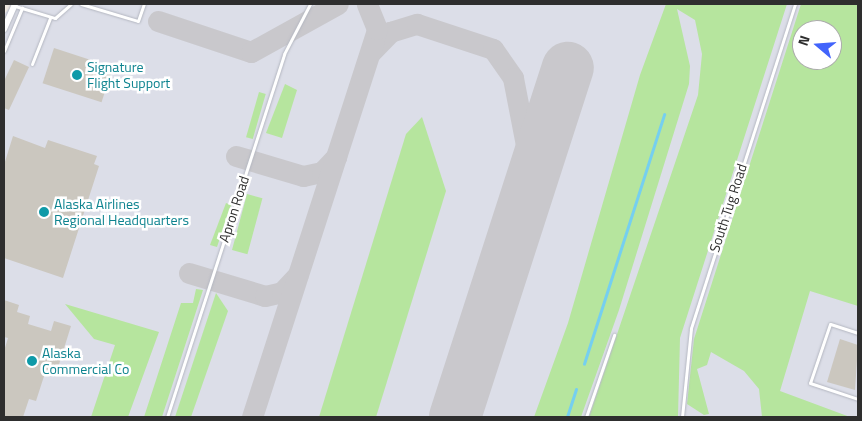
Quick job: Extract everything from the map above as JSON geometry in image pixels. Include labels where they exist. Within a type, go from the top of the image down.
[{"type":"street","points":[[4,30],[14,5]]},
{"type":"lane","points":[[14,5],[50,18],[61,16],[71,4]]},
{"type":"lane","points":[[81,4],[138,21],[144,4]]},
{"type":"lane","name":"Apron Road","points":[[167,417],[284,54],[310,4]]},
{"type":"lane","name":"South Tug Road","points":[[682,417],[692,321],[795,4]]},
{"type":"lane","points":[[4,51],[22,8]]},
{"type":"lane","points":[[32,64],[50,18]]},
{"type":"lane","points":[[858,333],[830,324],[810,383],[858,399]]},
{"type":"lane","points":[[586,417],[614,335]]},
{"type":"shaded area","points":[[14,4],[858,4],[858,417],[4,417],[4,14]]},
{"type":"green space","points":[[666,4],[787,4],[680,338],[678,417],[589,417],[698,95],[702,54],[695,20],[677,9],[690,66],[689,84],[619,310],[581,417],[534,417],[568,323],[640,75]]},
{"type":"green space","points":[[801,4],[858,4],[858,306],[810,291],[780,391],[850,417],[762,417],[759,389],[744,371],[711,352],[707,365],[697,369],[709,414],[704,415],[687,404],[694,339],[792,32],[792,70],[842,70],[842,20],[796,20]]},
{"type":"green space","points":[[285,84],[297,90],[282,138],[266,133]]},
{"type":"green space","points":[[259,92],[266,94],[253,139],[246,137]]},
{"type":"green space","points":[[422,117],[446,191],[376,417],[319,417],[406,134]]},
{"type":"green space","points":[[247,194],[262,198],[247,254],[232,250]]},
{"type":"green space","points":[[226,203],[231,205],[217,247],[210,245]]},
{"type":"green space","points":[[196,289],[203,290],[162,417],[144,417],[181,303],[193,303]]},
{"type":"green space","points":[[216,293],[228,311],[191,417],[175,417]]},
{"type":"green space","points":[[65,304],[159,332],[128,417],[91,417],[115,345],[94,339]]},
{"type":"building","name":"Signature Flight Support","points":[[54,48],[113,67],[102,102],[43,83]]},
{"type":"building","points":[[14,60],[29,67],[9,110],[4,108],[4,81]]},
{"type":"building","name":"Alaska Airlines Regional Headquarters","points":[[13,136],[45,148],[48,140],[97,156],[94,164],[99,166],[63,278],[4,258],[4,165]]},
{"type":"building","name":"Alaska Commercial Co","points":[[4,300],[19,305],[17,312],[30,316],[28,324],[51,331],[54,321],[71,326],[56,374],[46,370],[36,401],[29,399],[23,417],[4,417],[4,351],[8,338],[4,337]]},
{"type":"building","points":[[840,339],[858,345],[855,390],[827,382]]},
{"type":"waterway","points":[[584,364],[664,115]]},
{"type":"waterway","points":[[567,417],[576,389]]},
{"type":"taxiway","points":[[158,21],[251,52],[338,4]]},
{"type":"taxiway","points":[[252,417],[377,29],[367,4]]},
{"type":"taxiway","points":[[371,52],[390,32],[417,24],[493,49],[513,78],[532,176]]},
{"type":"taxiway","points":[[236,156],[303,176],[322,172],[336,157]]},
{"type":"taxiway","points":[[189,273],[265,296],[282,292],[298,275]]},
{"type":"runway","points":[[455,417],[568,68]]},
{"type":"place","name":"Signature Flight Support","points":[[77,75]]},
{"type":"place","name":"Alaska Airlines Regional Headquarters","points":[[44,212]]},
{"type":"place","name":"Alaska Commercial Co","points":[[32,361]]}]
